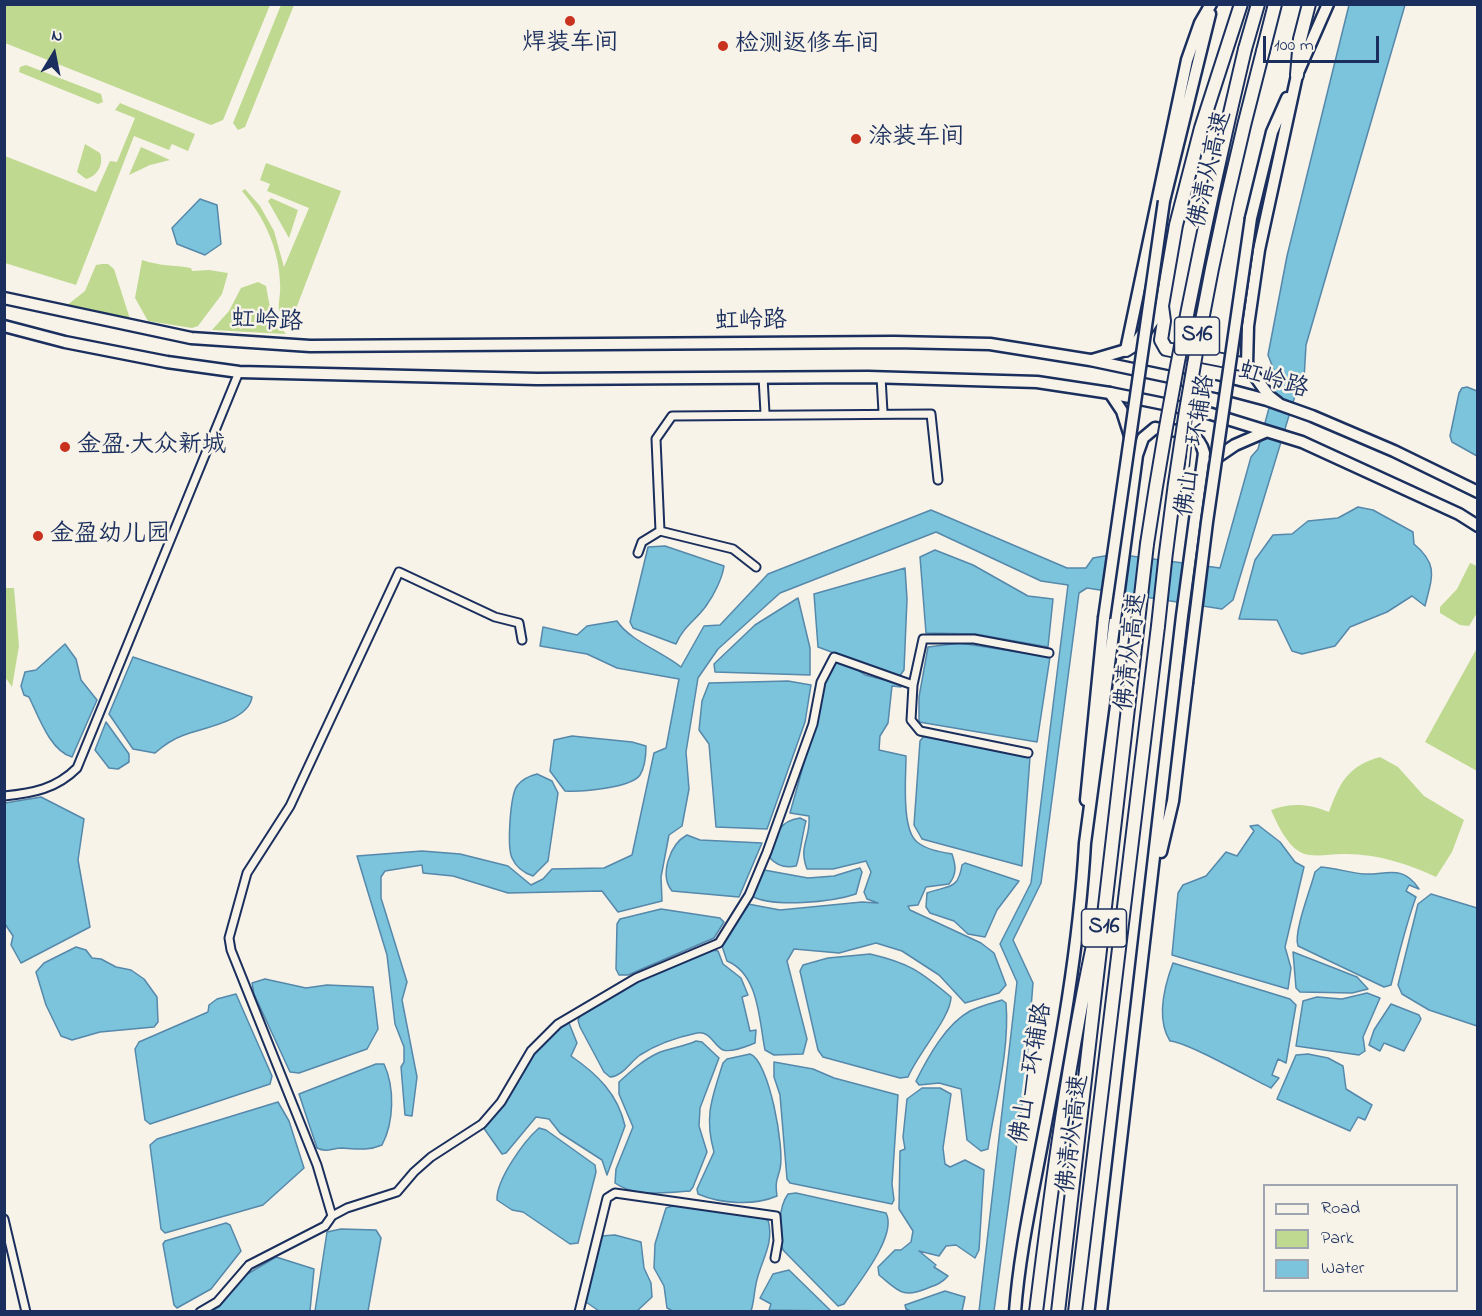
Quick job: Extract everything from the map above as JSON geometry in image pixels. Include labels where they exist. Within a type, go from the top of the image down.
[{"type":"highway","points":[[1241,4],[1201,128],[1176,225],[1162,306],[1164,321],[1161,340],[1166,349],[1247,365]]},
{"type":"highway","name":"佛清从高速","points":[[1058,1311],[1147,544],[1181,341],[1208,205],[1258,4]]},
{"type":"highway","name":"佛清从高速","points":[[1075,1311],[1172,494],[1194,352],[1237,151],[1275,4]]},
{"type":"highway","points":[[1297,75],[1300,39],[1309,4]]},
{"type":"highway","points":[[1126,350],[1137,343],[1162,306]]},
{"type":"highway","points":[[1036,1311],[1058,1137],[1084,984],[1112,861]]},
{"type":"main road","name":"佛山一环辅路","points":[[1014,1311],[1027,1212],[1072,982],[1082,903],[1087,775],[1104,618],[1164,201],[1211,4]]},
{"type":"main road","points":[[1090,360],[1126,350],[1187,60],[1200,23],[1211,4]]},
{"type":"main road","name":"佛山一环辅路","points":[[1149,905],[1173,801],[1203,544],[1251,218],[1272,132],[1328,4]]},
{"type":"main road","points":[[1268,398],[1247,365],[1248,326],[1259,250],[1297,75]]},
{"type":"main road","name":"虹岭路","points":[[4,298],[191,339],[232,342],[343,347],[894,342],[990,344],[1090,360],[1268,398],[1394,451],[1478,492]]},
{"type":"main road","name":"虹岭路","points":[[4,326],[167,362],[239,372],[537,379],[881,377],[1037,382],[1110,393],[1208,413],[1302,442],[1459,514],[1478,526]]},
{"type":"main road","points":[[1110,393],[1122,411],[1137,455]]},
{"type":"main road","name":"佛山一环辅路","points":[[1085,843],[1137,455],[1143,438],[1155,428],[1195,435],[1202,441],[1203,478],[1182,616],[1149,905]]},
{"type":"main road","points":[[1203,478],[1211,462],[1225,450],[1265,432]]},
{"type":"main road","points":[[1101,1311],[1149,905]]},
{"type":"street","points":[[4,796],[41,792],[68,777],[77,768],[239,372]]},
{"type":"street","points":[[763,377],[765,413]]},
{"type":"street","points":[[881,377],[883,412]]},
{"type":"street","points":[[660,531],[656,439],[672,416],[883,412],[931,414],[938,480]]},
{"type":"street","points":[[638,553],[642,542],[660,531],[733,549],[756,567]]},
{"type":"street","points":[[332,1216],[317,1165],[231,950],[229,938],[247,873],[290,806],[399,572],[495,617],[519,623],[522,640]]},
{"type":"street","points":[[1028,753],[920,731],[911,720],[913,685],[923,639],[974,639],[1049,653]]},
{"type":"street","points":[[200,1311],[217,1302],[249,1266],[325,1226],[332,1216],[378,1197],[397,1192],[430,1157],[482,1124],[501,1102],[531,1051],[558,1024],[636,978],[719,943],[749,895],[758,874],[813,724],[822,682],[834,657],[913,685]]},
{"type":"street","points":[[579,1311],[607,1198],[615,1193],[776,1216],[778,1241],[775,1258]]},
{"type":"street","points":[[4,1219],[26,1311]]},
{"type":"green space","points":[[4,5],[270,5],[223,120],[211,125],[5,43]]},
{"type":"green space","points":[[281,5],[294,5],[245,127],[238,130],[233,123]]},
{"type":"green space","points":[[26,65],[101,94],[103,102],[98,104],[19,72],[20,67]]},
{"type":"green space","points":[[120,103],[195,134],[188,151],[172,144],[169,150],[134,136],[76,285],[5,263],[5,156],[96,192],[110,161],[117,162],[135,118],[115,110]]},
{"type":"green space","points":[[85,144],[100,153],[101,161],[97,172],[86,179],[77,172]]},
{"type":"green space","points":[[141,147],[170,160],[150,165],[129,175]]},
{"type":"green space","points":[[266,163],[341,191],[294,314],[279,311],[279,270],[273,245],[257,211],[242,191],[245,189],[260,206],[274,231],[284,267],[309,208],[267,191],[270,184],[260,180]]},
{"type":"green space","points":[[271,198],[298,210],[289,238],[268,201]]},
{"type":"green space","points":[[142,260],[191,268],[192,271],[209,270],[228,273],[222,294],[198,326],[192,328],[148,321],[135,298]]},
{"type":"green space","points":[[108,264],[114,269],[130,319],[66,306],[85,291],[96,265]]},
{"type":"green space","points":[[258,282],[266,286],[272,318],[286,334],[212,330],[229,311],[241,288]]},
{"type":"green space","points":[[1470,563],[1477,566],[1477,613],[1469,626],[1460,625],[1440,613],[1440,607],[1457,589]]},
{"type":"green space","points":[[5,588],[14,588],[19,646],[12,687],[5,677]]},
{"type":"green space","points":[[1477,648],[1477,771],[1425,742]]},
{"type":"green space","points":[[1380,757],[1398,767],[1424,796],[1464,820],[1452,852],[1436,877],[1404,864],[1381,858],[1346,854],[1305,854],[1290,844],[1273,815],[1271,810],[1293,805],[1314,807],[1329,812],[1337,792],[1353,770]]},
{"type":"water","points":[[1349,5],[1405,5],[1306,345],[1304,379],[1298,386],[1233,600],[1222,609],[1087,588],[1079,593],[1041,883],[1013,940],[1033,983],[1025,1084],[994,1311],[979,1311],[1017,982],[1000,944],[1031,883],[1068,585],[1041,581],[936,532],[780,593],[718,649],[698,678],[686,752],[689,789],[682,826],[669,835],[661,877],[662,901],[618,912],[602,891],[508,893],[453,876],[423,873],[422,865],[385,871],[381,877],[381,898],[407,982],[402,1000],[417,1077],[412,1116],[405,1115],[401,1067],[404,1062],[404,1047],[395,1024],[387,955],[357,856],[422,851],[460,854],[508,866],[531,885],[543,879],[552,869],[604,868],[632,855],[654,753],[666,748],[679,679],[617,668],[587,654],[540,646],[543,627],[577,635],[587,626],[617,621],[629,634],[681,667],[704,626],[720,625],[768,574],[931,510],[1067,568],[1086,568],[1093,558],[1116,554],[1220,568],[1251,457],[1258,449],[1277,378],[1268,355],[1287,256]]},
{"type":"water","points":[[200,199],[217,205],[221,244],[205,255],[177,244],[172,228]]},
{"type":"water","points":[[1467,387],[1477,391],[1477,456],[1452,442],[1450,436],[1459,393],[1462,388]]},
{"type":"water","points":[[1358,507],[1373,510],[1413,532],[1414,544],[1427,558],[1432,572],[1425,606],[1412,596],[1387,612],[1350,627],[1335,646],[1302,654],[1292,651],[1277,620],[1239,619],[1255,560],[1273,535],[1292,534],[1308,521],[1338,518]]},
{"type":"water","points":[[665,546],[724,566],[712,597],[682,633],[676,644],[633,628],[630,622],[648,547]]},
{"type":"water","points":[[935,550],[973,565],[1028,596],[1053,599],[1048,647],[975,634],[926,633],[920,557]]},
{"type":"water","points":[[905,568],[907,599],[904,670],[899,677],[818,647],[814,594]]},
{"type":"water","points":[[798,598],[810,648],[810,675],[715,672],[714,664],[755,625]]},
{"type":"water","points":[[960,643],[1050,657],[1037,742],[919,722],[919,697],[928,647]]},
{"type":"water","points":[[65,644],[76,659],[81,680],[97,700],[72,757],[57,748],[51,740],[21,686],[25,672],[36,670]]},
{"type":"water","points":[[133,657],[252,697],[243,712],[234,718],[180,737],[155,753],[133,749],[109,714]]},
{"type":"water","points":[[843,660],[865,675],[896,683],[901,687],[892,686],[888,723],[880,736],[879,750],[906,756],[906,814],[912,835],[921,845],[952,854],[955,873],[949,884],[926,887],[918,905],[908,906],[910,910],[981,943],[994,953],[1006,985],[999,993],[965,1003],[939,975],[902,951],[876,943],[839,953],[794,949],[787,961],[807,1039],[803,1054],[774,1055],[765,1050],[759,1012],[752,987],[738,967],[727,961],[721,943],[748,904],[780,910],[862,902],[878,903],[867,899],[864,892],[871,872],[866,861],[833,869],[807,869],[804,848],[809,816],[790,813],[816,720],[825,678],[834,661]]},
{"type":"water","points":[[788,681],[811,685],[805,722],[767,829],[716,827],[709,744],[699,730],[702,701],[709,683]]},
{"type":"water","points":[[106,722],[129,754],[129,762],[118,769],[109,768],[95,750]]},
{"type":"water","points":[[572,736],[632,742],[646,746],[644,765],[640,775],[617,786],[565,791],[550,771],[554,740]]},
{"type":"water","points":[[924,736],[1030,757],[1022,866],[922,839],[914,825],[920,741]]},
{"type":"water","points":[[537,774],[552,781],[558,793],[548,861],[533,876],[521,869],[512,858],[510,833],[511,810],[517,786],[526,778]]},
{"type":"water","points":[[41,797],[84,819],[78,860],[90,927],[21,963],[11,945],[13,936],[5,924],[5,803]]},
{"type":"water","points":[[800,818],[806,821],[796,866],[779,865],[770,858],[778,831],[786,823]]},
{"type":"water","points":[[1258,825],[1280,842],[1295,862],[1304,867],[1285,947],[1291,968],[1288,989],[1172,955],[1178,893],[1183,885],[1206,876],[1226,852],[1237,856],[1254,831],[1250,826]]},
{"type":"water","points":[[687,835],[700,840],[762,843],[739,897],[672,891],[666,877],[668,860],[676,845]]},
{"type":"water","points":[[965,863],[1019,881],[997,910],[985,937],[968,934],[954,921],[930,913],[926,907],[927,893],[955,883]]},
{"type":"water","points":[[1321,867],[1364,874],[1394,872],[1407,876],[1419,889],[1409,885],[1406,891],[1416,897],[1391,985],[1384,987],[1298,946],[1298,931],[1303,910],[1315,872]]},
{"type":"water","points":[[860,868],[862,872],[856,894],[846,897],[788,903],[761,900],[751,896],[764,870],[808,878],[834,876]]},
{"type":"water","points":[[1431,894],[1477,908],[1477,1026],[1429,1010],[1402,994],[1398,985],[1418,904]]},
{"type":"water","points":[[661,909],[720,918],[724,922],[714,938],[628,975],[619,975],[616,969],[617,924],[620,919]]},
{"type":"water","points":[[76,947],[86,950],[92,958],[131,970],[144,979],[157,997],[158,1022],[154,1027],[100,1032],[72,1040],[61,1036],[46,1005],[36,972],[44,963]]},
{"type":"water","points":[[713,950],[718,951],[723,964],[741,978],[748,995],[742,997],[750,1031],[756,1030],[755,1043],[727,1051],[720,1048],[706,1034],[697,1033],[668,1041],[647,1051],[615,1076],[610,1077],[604,1072],[580,1027],[578,1020],[583,1011],[640,978]]},
{"type":"water","points":[[1293,952],[1357,977],[1368,989],[1352,993],[1300,992],[1296,988]]},
{"type":"water","points":[[870,954],[914,969],[951,997],[946,1015],[908,1077],[900,1078],[823,1057],[818,1050],[800,971],[803,965],[828,958]]},
{"type":"water","points":[[1173,963],[1290,999],[1296,1005],[1286,1063],[1278,1059],[1272,1075],[1279,1078],[1271,1088],[1204,1054],[1170,1041],[1162,1013],[1164,992]]},
{"type":"water","points":[[265,979],[306,988],[327,985],[373,987],[378,1029],[367,1049],[299,1073],[290,1072],[254,994],[252,983]]},
{"type":"water","points":[[1367,993],[1380,998],[1363,1037],[1365,1051],[1359,1055],[1296,1046],[1303,1001],[1317,997],[1342,999]]},
{"type":"water","points":[[236,994],[272,1076],[270,1084],[150,1124],[145,1120],[135,1049],[139,1042],[208,1012],[209,1005],[217,999]]},
{"type":"water","points":[[1002,1000],[1006,1003],[1007,1021],[1004,1057],[988,1149],[981,1151],[967,1140],[961,1089],[939,1083],[919,1085],[916,1081],[932,1052],[953,1024],[970,1011]]},
{"type":"water","points":[[1391,1004],[1419,1015],[1421,1019],[1404,1051],[1384,1043],[1380,1051],[1369,1045],[1374,1030]]},
{"type":"water","points":[[565,1023],[569,1023],[577,1043],[571,1056],[605,1086],[622,1115],[625,1126],[607,1175],[602,1160],[560,1133],[549,1119],[536,1117],[506,1153],[502,1154],[483,1127],[494,1115],[540,1044]]},
{"type":"water","points":[[696,1041],[702,1042],[719,1058],[700,1108],[699,1126],[707,1152],[693,1187],[690,1191],[661,1193],[641,1192],[622,1187],[615,1183],[616,1169],[633,1127],[619,1094],[619,1082],[653,1056]]},
{"type":"water","points":[[750,1054],[757,1060],[763,1072],[778,1125],[781,1159],[776,1184],[777,1196],[758,1201],[727,1202],[698,1194],[697,1189],[714,1152],[710,1128],[711,1107],[723,1063],[727,1059]]},
{"type":"water","points":[[1308,1054],[1328,1058],[1343,1066],[1346,1089],[1372,1105],[1365,1120],[1358,1117],[1350,1131],[1277,1099],[1296,1055]]},
{"type":"water","points":[[774,1062],[813,1069],[834,1078],[898,1095],[892,1204],[790,1183],[787,1179],[780,1095],[774,1077]]},
{"type":"water","points":[[376,1064],[384,1064],[388,1073],[392,1105],[389,1126],[382,1145],[362,1149],[317,1148],[299,1094]]},
{"type":"water","points":[[922,1088],[940,1088],[951,1094],[943,1148],[945,1164],[950,1167],[965,1160],[984,1170],[979,1250],[975,1258],[956,1245],[946,1246],[939,1256],[919,1251],[936,1265],[934,1267],[948,1276],[934,1286],[906,1293],[896,1289],[879,1275],[878,1267],[895,1250],[901,1250],[911,1242],[913,1231],[899,1209],[900,1151],[905,1149],[903,1137],[907,1099]]},
{"type":"water","points":[[278,1102],[289,1121],[304,1168],[263,1205],[165,1233],[161,1229],[150,1145],[157,1139]]},
{"type":"water","points":[[539,1128],[546,1130],[595,1165],[596,1172],[578,1243],[570,1244],[523,1212],[512,1210],[497,1200],[501,1182],[512,1161]]},
{"type":"water","points":[[796,1193],[886,1213],[888,1222],[881,1246],[866,1273],[844,1304],[838,1306],[783,1250],[780,1236],[782,1206],[788,1194]]},
{"type":"water","points":[[676,1205],[768,1220],[770,1237],[758,1276],[751,1311],[673,1311],[667,1308],[664,1286],[654,1268],[655,1244],[666,1208]]},
{"type":"water","points":[[226,1223],[230,1225],[241,1251],[211,1289],[177,1308],[174,1305],[163,1244],[165,1241]]},
{"type":"water","points":[[341,1229],[376,1230],[381,1238],[368,1311],[315,1311],[327,1232]]},
{"type":"water","points":[[615,1235],[641,1242],[644,1268],[651,1283],[652,1297],[637,1311],[599,1311],[583,1300],[601,1236]]},
{"type":"water","points":[[276,1257],[314,1269],[310,1311],[211,1311],[219,1307],[244,1276]]},
{"type":"water","points":[[789,1270],[831,1311],[769,1310],[771,1304],[760,1298],[773,1274]]},
{"type":"water","points":[[945,1291],[965,1297],[962,1311],[913,1312],[906,1309],[905,1305]]},
{"type":"place","name":"焊装车间","points":[[570,21]]},
{"type":"place","name":"检测返修车间","points":[[723,46]]},
{"type":"place","name":"涂装车间","points":[[856,139]]},
{"type":"place","name":"金盈·大众新城","points":[[65,447]]},
{"type":"place","name":"金盈幼儿园","points":[[38,536]]}]
